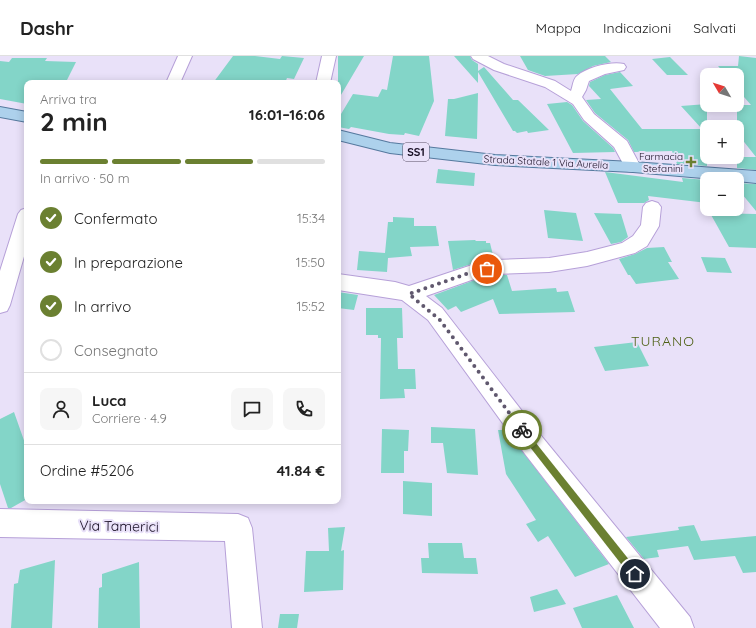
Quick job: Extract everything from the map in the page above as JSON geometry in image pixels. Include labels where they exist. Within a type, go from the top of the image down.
[{"type":"main road","points":[[0,112],[24,116]]},
{"type":"main road","name":"Strada Statale 1 Via Aurelia","points":[[341,136],[390,148],[495,160],[633,167],[755,178]]},
{"type":"street","points":[[174,80],[185,56]]},
{"type":"street","points":[[323,80],[329,56]]},
{"type":"street","points":[[478,56],[499,67],[550,84],[574,97],[578,100],[589,117],[621,144],[633,167]]},
{"type":"street","points":[[574,97],[579,90],[582,79],[598,70],[619,67]]},
{"type":"street","points":[[409,294],[478,270],[495,267],[549,265],[587,259],[628,248],[640,241],[650,226],[652,207]]},
{"type":"street","points":[[0,305],[21,259],[24,236]]},
{"type":"street","points":[[341,282],[395,290],[409,294],[440,320],[534,446],[679,628]]},
{"type":"street","name":"Via Tamerici","points":[[0,523],[238,528],[246,628]]},
{"type":"building","points":[[233,56],[255,56],[280,59],[282,56],[304,58],[294,79],[215,80]]},
{"type":"building","points":[[338,56],[364,56],[341,95],[341,80],[338,80]]},
{"type":"building","points":[[393,56],[429,56],[434,101],[419,136],[405,133],[404,135],[389,134],[351,127],[349,129],[341,128],[341,114],[353,94],[378,97],[382,89],[387,90]]},
{"type":"building","points":[[454,56],[470,56],[472,60],[478,64],[478,71],[484,67],[513,100],[518,100],[549,130],[528,133],[527,131],[517,133],[513,131],[478,72],[478,83]]},
{"type":"building","points":[[520,56],[605,56],[611,62],[593,66],[578,74],[545,76],[528,70]]},
{"type":"building","points":[[739,56],[756,58],[756,157],[744,142],[744,120],[737,120],[737,112],[744,112],[744,105],[751,105],[744,97],[744,68],[720,68],[718,66],[738,66]]},
{"type":"building","points":[[670,57],[688,75],[667,75],[652,59]]},
{"type":"building","points":[[12,58],[47,58],[45,61],[76,62],[67,80],[24,80],[24,103],[0,99],[0,61],[9,62]]},
{"type":"building","points":[[620,72],[633,86],[610,89],[642,129],[700,129],[700,164],[707,164],[707,166],[677,164],[672,151],[634,152],[628,140],[595,113],[586,100],[601,99],[589,86],[590,82],[605,75]]},
{"type":"building","points":[[478,93],[477,139],[445,136],[448,99]]},
{"type":"building","points":[[567,102],[572,105],[583,121],[613,148],[615,152],[573,153],[547,104]]},
{"type":"building","points":[[700,105],[700,112],[707,112],[707,120],[700,120],[700,127],[681,106]]},
{"type":"building","points":[[744,157],[756,157],[756,170],[737,168],[737,164],[744,164]]},
{"type":"building","points":[[438,169],[475,173],[474,186],[436,183]]},
{"type":"building","points":[[605,172],[683,182],[682,178],[700,179],[700,202],[648,196],[649,200],[644,203],[618,203]]},
{"type":"building","points":[[744,183],[756,184],[756,211],[744,196]]},
{"type":"building","points":[[544,210],[576,213],[583,241],[548,238]]},
{"type":"building","points":[[594,213],[621,214],[628,237],[621,242],[611,244]]},
{"type":"building","points":[[744,214],[756,214],[756,248],[729,247],[712,216],[744,216]]},
{"type":"building","points":[[393,217],[414,218],[414,226],[436,226],[439,246],[410,247],[412,256],[388,258],[387,272],[357,270],[359,251],[385,253],[388,222],[393,222]]},
{"type":"building","points":[[475,240],[490,243],[494,259],[478,262],[453,270],[448,241]]},
{"type":"building","points":[[664,247],[672,262],[668,262],[679,279],[636,284],[630,275],[628,275],[619,259],[647,248]]},
{"type":"building","points":[[701,257],[725,258],[732,273],[707,272]]},
{"type":"building","points":[[495,275],[507,275],[512,291],[556,288],[557,292],[568,291],[575,312],[499,314],[493,299],[461,312],[456,306],[448,310],[434,295],[480,278]]},
{"type":"building","points":[[341,292],[358,295],[354,310],[341,308]]},
{"type":"building","points":[[366,308],[402,308],[403,338],[397,338],[398,369],[415,369],[416,389],[404,389],[405,398],[380,399],[381,338],[378,338],[378,335],[366,335]]},
{"type":"building","points":[[637,342],[649,366],[605,371],[594,347]]},
{"type":"building","points":[[14,412],[24,440],[24,501],[11,508],[8,508],[0,484],[0,419]]},
{"type":"building","points":[[431,427],[475,429],[478,475],[447,473],[443,443],[431,443]]},
{"type":"building","points":[[382,429],[409,430],[408,451],[404,451],[404,473],[381,473]]},
{"type":"building","points":[[498,430],[506,430],[609,564],[575,577],[548,536],[538,542],[526,524],[536,520],[506,474]]},
{"type":"building","points":[[403,481],[432,483],[432,516],[403,514]]},
{"type":"building","points":[[694,525],[701,541],[756,536],[756,572],[743,573],[735,556],[694,560],[688,546],[657,550],[659,557],[644,559],[626,537],[679,530],[678,527]]},
{"type":"building","points":[[345,527],[341,551],[344,550],[343,590],[304,592],[306,551],[329,551],[328,528]]},
{"type":"building","points":[[428,543],[462,543],[464,558],[476,558],[478,574],[422,573],[421,558],[429,558]]},
{"type":"building","points":[[55,560],[52,628],[11,628],[14,584],[18,583],[20,570]]},
{"type":"building","points":[[139,562],[140,628],[98,628],[99,588],[102,587],[102,574]]},
{"type":"building","points":[[557,589],[566,604],[534,612],[530,597]]},
{"type":"building","points":[[617,595],[634,628],[582,628],[573,608]]},
{"type":"building","points":[[280,614],[299,614],[297,628],[278,628]]},
{"type":"way so far","points":[[487,269],[478,270],[409,294],[435,314],[440,320],[522,430]]},
{"type":"place","name":"Farmacia Stefanini","points":[[691,162]]},
{"type":"district","name":"TURANO","points":[[663,341]]},
{"type":"route","points":[[522,430],[635,574]]}]
